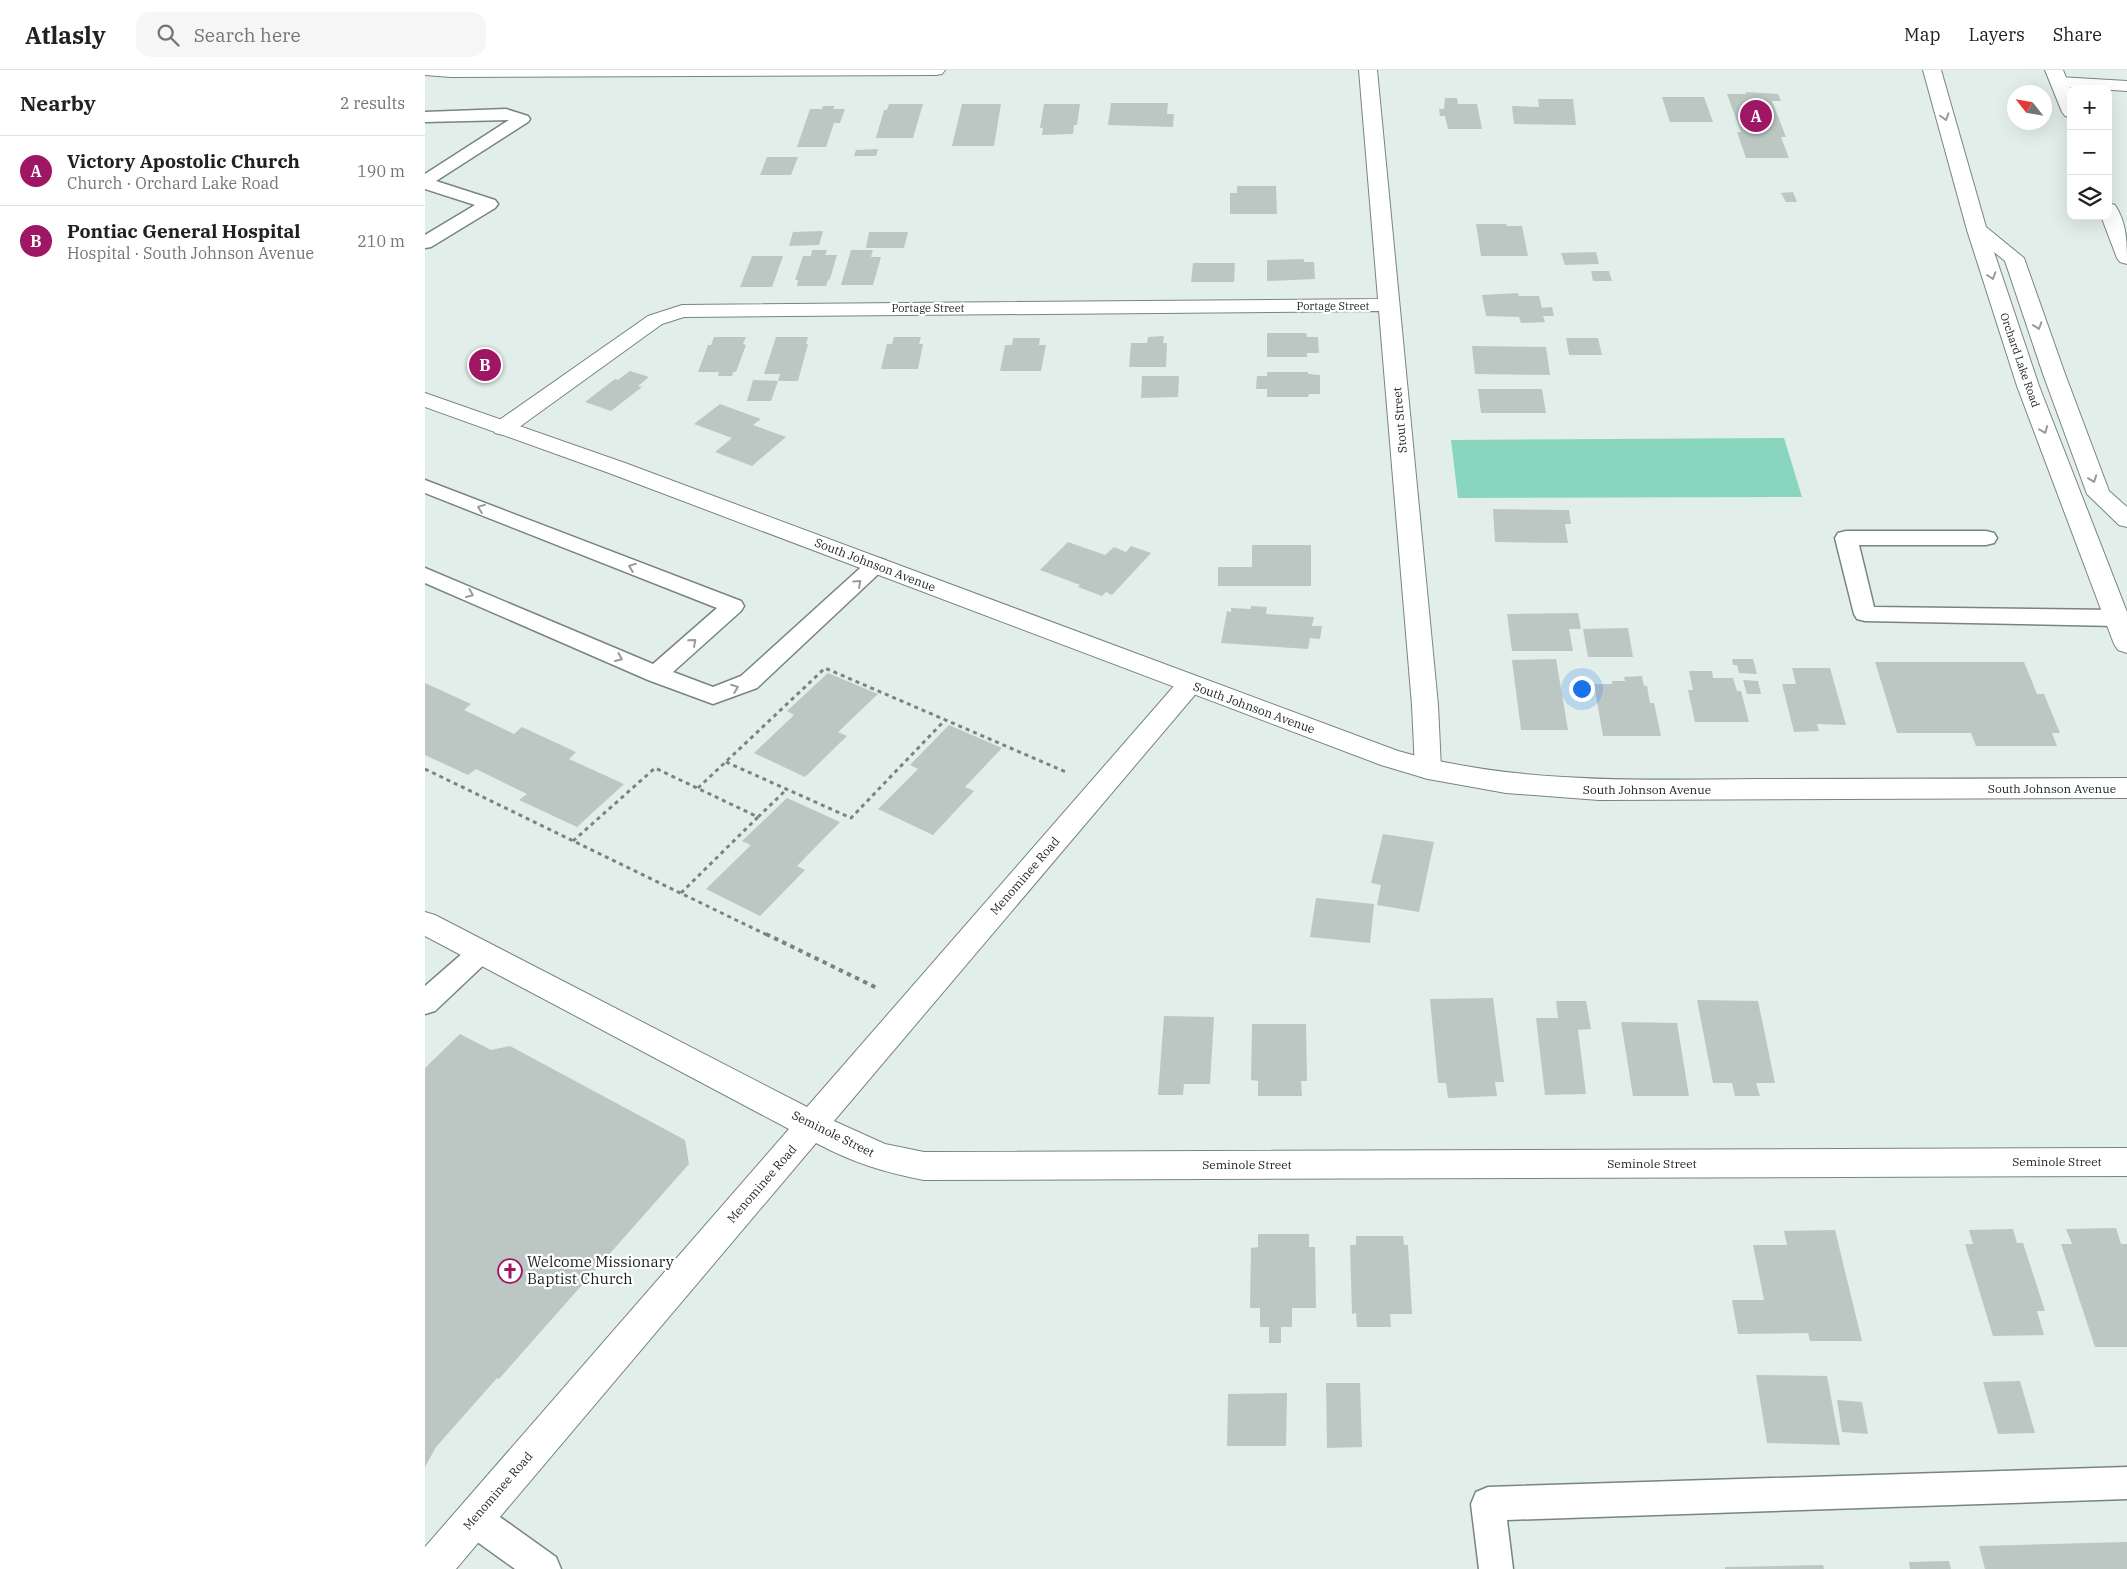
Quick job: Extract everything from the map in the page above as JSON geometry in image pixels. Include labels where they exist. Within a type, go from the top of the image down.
[{"type":"street","points":[[426,70],[451,72],[936,70]]},
{"type":"street","name":"Stout Street","points":[[1368,70],[1425,705],[1428,769]]},
{"type":"street","name":"Orchard Lake Road","points":[[1932,70],[1977,230],[2028,386],[2127,644]]},
{"type":"street","points":[[2067,102],[2057,76],[2127,86]]},
{"type":"street","points":[[2112,219],[2127,258]]},
{"type":"street","points":[[1977,230],[2014,258],[2054,374],[2099,494],[2127,520]]},
{"type":"street","name":"Portage Street","points":[[503,428],[655,320],[682,311],[1389,305]]},
{"type":"street","name":"South Johnson Avenue","points":[[425,400],[617,468],[1390,758],[1428,769],[1506,784],[1599,790],[2127,788]]},
{"type":"street","name":"Menominee Road","points":[[431,1569],[1190,684]]},
{"type":"street","name":"Seminole Street","points":[[425,922],[869,1153],[903,1163],[924,1166],[2127,1162]]},
{"type":"lane","points":[[425,117],[506,114],[522,119],[425,182]]},
{"type":"lane","points":[[425,182],[489,204],[425,243]]},
{"type":"lane","points":[[425,486],[733,606],[656,674]]},
{"type":"lane","points":[[1986,538],[1846,538],[1865,614],[2116,618]]},
{"type":"lane","points":[[425,575],[656,674],[713,696],[749,682],[877,566]]},
{"type":"lane","points":[[425,1004],[481,952]]},
{"type":"lane","points":[[1496,1569],[1488,1504],[2127,1484]]},
{"type":"lane","points":[[474,1519],[543,1569]]},
{"type":"path","points":[[698,788],[825,668],[1074,775]]},
{"type":"path","points":[[725,762],[851,818],[945,720]]},
{"type":"path","points":[[573,841],[655,768],[758,817]]},
{"type":"path","points":[[425,769],[879,989]]},
{"type":"path","points":[[681,893],[787,789]]},
{"type":"green space","points":[[1784,438],[1802,497],[1458,498],[1451,440]]},
{"type":"building","points":[[1746,92],[1778,94],[1781,101],[1772,101],[1786,137],[1781,137],[1789,158],[1746,158],[1737,132],[1741,132],[1727,94],[1746,94]]},
{"type":"building","points":[[1662,97],[1704,97],[1713,122],[1670,122]]},
{"type":"building","points":[[1445,98],[1457,98],[1458,104],[1477,104],[1482,129],[1448,129],[1445,116],[1440,116],[1439,109],[1444,109]]},
{"type":"building","points":[[1538,99],[1573,99],[1576,125],[1514,124],[1512,106],[1539,107]]},
{"type":"building","points":[[1111,103],[1168,103],[1167,114],[1174,114],[1173,127],[1108,125]]},
{"type":"building","points":[[889,104],[923,104],[913,138],[876,138],[884,110],[887,110]]},
{"type":"building","points":[[962,104],[1001,104],[994,146],[952,146]]},
{"type":"building","points":[[1044,104],[1080,104],[1077,125],[1074,125],[1073,134],[1042,135],[1043,128],[1040,128]]},
{"type":"building","points":[[823,106],[835,106],[833,109],[845,109],[840,123],[834,123],[826,147],[797,147],[810,109],[822,109]]},
{"type":"building","points":[[878,149],[876,156],[854,156],[856,150]]},
{"type":"building","points":[[767,157],[798,157],[791,175],[760,175]]},
{"type":"building","points":[[1237,186],[1276,186],[1277,214],[1230,214],[1230,193],[1237,193]]},
{"type":"building","points":[[1793,192],[1797,202],[1786,202],[1781,193]]},
{"type":"building","points":[[1476,224],[1522,226],[1528,256],[1481,256]]},
{"type":"building","points":[[823,231],[819,245],[789,246],[793,232]]},
{"type":"building","points":[[869,232],[908,232],[904,248],[866,248]]},
{"type":"building","points":[[812,250],[827,250],[825,255],[837,255],[830,279],[826,286],[797,286],[798,280],[795,280],[803,256],[811,256]]},
{"type":"building","points":[[851,250],[873,250],[871,257],[881,257],[873,285],[841,285]]},
{"type":"building","points":[[1596,252],[1599,264],[1565,265],[1561,253]]},
{"type":"building","points":[[752,256],[783,256],[772,287],[740,287]]},
{"type":"building","points":[[1304,259],[1304,262],[1314,262],[1315,279],[1267,281],[1267,260]]},
{"type":"building","points":[[1193,263],[1235,263],[1234,282],[1191,282]]},
{"type":"building","points":[[1591,271],[1609,271],[1612,281],[1593,281]]},
{"type":"building","points":[[1518,293],[1519,296],[1539,296],[1542,308],[1552,307],[1554,316],[1543,316],[1545,322],[1521,323],[1519,317],[1486,316],[1482,295]]},
{"type":"building","points":[[1267,333],[1306,333],[1307,337],[1318,337],[1319,353],[1307,353],[1307,357],[1267,357]]},
{"type":"building","points":[[1164,336],[1163,343],[1167,343],[1166,367],[1129,367],[1131,343],[1147,343],[1148,337]]},
{"type":"building","points":[[714,337],[746,337],[743,344],[746,345],[736,372],[733,372],[732,376],[718,376],[719,372],[698,372],[708,345],[711,345]]},
{"type":"building","points":[[776,337],[808,337],[806,344],[808,344],[798,381],[778,381],[780,374],[764,374]]},
{"type":"building","points":[[894,337],[921,337],[919,344],[923,344],[918,369],[881,369],[887,344],[892,344]]},
{"type":"building","points":[[1013,338],[1040,338],[1039,345],[1046,345],[1041,371],[1000,371],[1005,345],[1012,345]]},
{"type":"building","points":[[1566,338],[1598,338],[1602,355],[1569,355]]},
{"type":"building","points":[[1472,346],[1546,347],[1550,375],[1475,374]]},
{"type":"building","points":[[630,371],[649,377],[638,386],[642,387],[611,411],[585,402],[615,379],[618,380]]},
{"type":"building","points":[[1267,372],[1308,372],[1308,374],[1320,375],[1320,394],[1309,394],[1308,397],[1267,397],[1267,389],[1256,389],[1257,376],[1267,376]]},
{"type":"building","points":[[1142,376],[1179,376],[1178,397],[1141,398]]},
{"type":"building","points":[[753,380],[778,381],[771,401],[747,401]]},
{"type":"building","points":[[1478,389],[1542,389],[1546,413],[1481,413]]},
{"type":"building","points":[[720,404],[761,419],[753,425],[786,437],[752,466],[715,452],[732,438],[694,424]]},
{"type":"building","points":[[1493,509],[1569,510],[1571,524],[1565,524],[1568,543],[1495,542]]},
{"type":"building","points":[[1068,542],[1105,555],[1114,547],[1126,552],[1131,546],[1151,553],[1112,595],[1106,592],[1102,596],[1078,587],[1080,585],[1040,570]]},
{"type":"building","points":[[1252,545],[1311,545],[1311,586],[1218,586],[1218,567],[1252,567]]},
{"type":"building","points":[[1251,606],[1267,607],[1266,614],[1314,617],[1312,626],[1322,626],[1320,639],[1310,638],[1308,649],[1221,643],[1227,611],[1231,612],[1231,608],[1251,609]]},
{"type":"building","points":[[1578,613],[1581,629],[1569,629],[1573,651],[1512,651],[1507,614]]},
{"type":"building","points":[[1628,628],[1633,657],[1588,657],[1583,629]]},
{"type":"building","points":[[1556,659],[1568,730],[1521,730],[1512,660]]},
{"type":"building","points":[[1732,659],[1753,659],[1757,674],[1739,673],[1737,665],[1733,665]]},
{"type":"building","points":[[1875,662],[2024,662],[2037,694],[2044,694],[2060,733],[2052,733],[2057,746],[1976,746],[1971,733],[1897,733]]},
{"type":"building","points":[[1792,668],[1830,668],[1846,725],[1817,724],[1819,731],[1794,732],[1782,684],[1796,684]]},
{"type":"building","points":[[1689,671],[1712,671],[1713,678],[1733,678],[1737,691],[1741,691],[1749,722],[1695,722],[1688,690],[1693,690]]},
{"type":"building","points":[[828,673],[878,694],[838,732],[847,736],[805,777],[754,753],[794,715],[787,711]]},
{"type":"building","points":[[1642,676],[1644,686],[1647,686],[1650,703],[1654,703],[1661,736],[1603,736],[1594,684],[1612,684],[1612,681],[1625,681],[1624,677]]},
{"type":"building","points":[[1743,680],[1758,681],[1761,694],[1747,694]]},
{"type":"building","points":[[425,683],[471,704],[464,710],[514,734],[522,727],[576,752],[569,759],[624,784],[577,827],[519,800],[527,794],[476,769],[468,775],[425,755]]},
{"type":"building","points":[[949,725],[1002,748],[965,787],[974,791],[933,835],[878,809],[918,769],[910,765]]},
{"type":"building","points":[[787,798],[840,822],[797,866],[805,870],[760,916],[706,889],[751,845],[742,841]]},
{"type":"building","points":[[1383,834],[1434,842],[1419,912],[1377,905],[1381,885],[1371,883]]},
{"type":"building","points":[[1316,898],[1374,904],[1370,943],[1310,937]]},
{"type":"building","points":[[1493,998],[1504,1082],[1495,1082],[1497,1096],[1448,1098],[1446,1083],[1438,1083],[1430,999]]},
{"type":"building","points":[[1697,1000],[1758,1001],[1775,1083],[1756,1083],[1760,1096],[1735,1096],[1732,1083],[1713,1083]]},
{"type":"building","points":[[1556,1001],[1586,1001],[1591,1029],[1578,1030],[1586,1094],[1545,1095],[1536,1018],[1558,1018]]},
{"type":"building","points":[[1164,1016],[1214,1017],[1210,1084],[1184,1084],[1183,1095],[1158,1095]]},
{"type":"building","points":[[1621,1022],[1677,1023],[1689,1096],[1633,1096]]},
{"type":"building","points":[[1252,1024],[1306,1024],[1307,1081],[1301,1081],[1302,1096],[1258,1096],[1258,1081],[1251,1080]]},
{"type":"building","name":"Welcome Missionary Baptist Church","points":[[460,1034],[491,1050],[510,1046],[685,1140],[689,1164],[499,1379],[497,1378],[436,1447],[425,1467],[425,1068]]},
{"type":"building","points":[[2116,1228],[2121,1244],[2127,1244],[2127,1347],[2095,1347],[2061,1244],[2072,1244],[2066,1229]]},
{"type":"building","points":[[2013,1229],[2017,1243],[2023,1243],[2045,1311],[2037,1311],[2044,1335],[1993,1336],[1965,1244],[1973,1244],[1969,1230]]},
{"type":"building","points":[[1835,1230],[1862,1341],[1810,1341],[1808,1333],[1738,1334],[1732,1300],[1764,1300],[1753,1245],[1787,1245],[1784,1231]]},
{"type":"building","points":[[1258,1234],[1309,1234],[1309,1247],[1315,1247],[1316,1308],[1292,1308],[1292,1327],[1281,1327],[1281,1343],[1269,1343],[1269,1327],[1260,1327],[1260,1308],[1250,1308],[1251,1248],[1258,1247]]},
{"type":"building","points":[[1356,1236],[1403,1236],[1404,1245],[1408,1245],[1412,1314],[1390,1314],[1391,1327],[1357,1327],[1356,1313],[1352,1314],[1350,1245],[1356,1245]]},
{"type":"building","points":[[1756,1375],[1827,1376],[1840,1445],[1767,1443]]},
{"type":"building","points":[[2020,1381],[2035,1433],[1998,1434],[1983,1382]]},
{"type":"building","points":[[1326,1383],[1360,1383],[1362,1447],[1327,1448]]},
{"type":"building","points":[[1287,1393],[1286,1446],[1227,1446],[1228,1394]]},
{"type":"building","points":[[1837,1400],[1862,1402],[1868,1434],[1842,1432]]},
{"type":"building","points":[[2127,1542],[2127,1569],[1985,1569],[1979,1546]]},
{"type":"building","points":[[1949,1561],[1951,1569],[1910,1569],[1909,1562]]},
{"type":"building","points":[[1823,1565],[1824,1569],[1725,1569],[1725,1567]]},
{"type":"place","name":"Victory Apostolic Church","points":[[1756,116]]},
{"type":"place","name":"Pontiac General Hospital","points":[[485,365]]},
{"type":"place","name":"Welcome Missionary Baptist Church","points":[[510,1271]]}]
